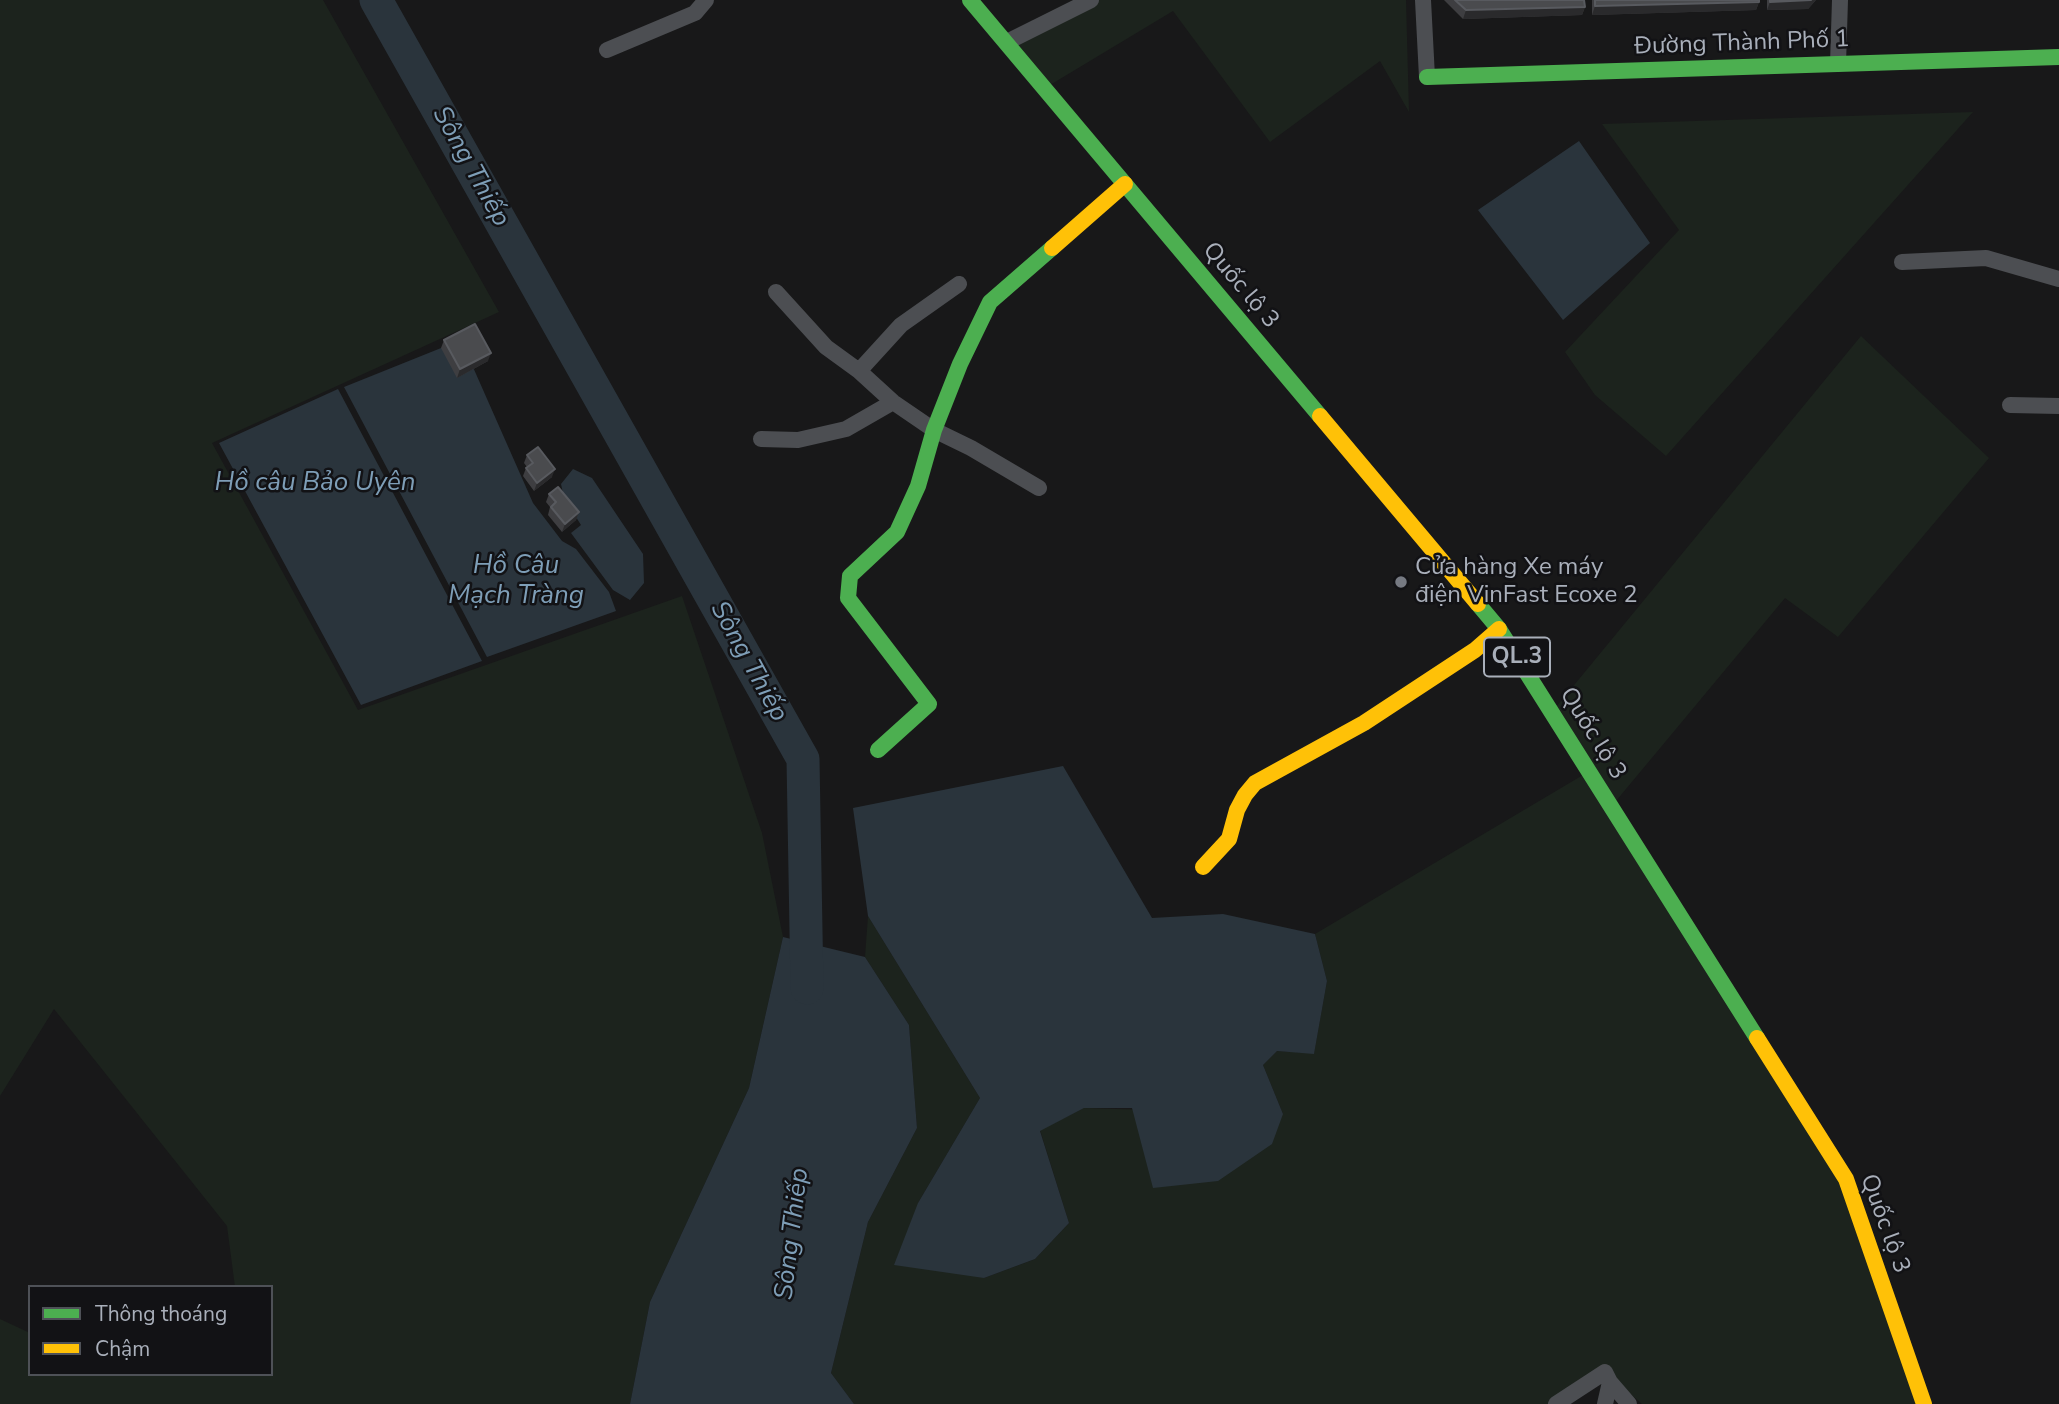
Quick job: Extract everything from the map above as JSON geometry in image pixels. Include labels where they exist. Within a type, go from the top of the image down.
[{"type":"main road","name":"Quốc lộ 3","points":[[976,2],[1125,184],[1499,629],[1846,1180],[1924,1404]]},
{"type":"main road","name":"Đường Thành Phố 1","points":[[1427,77],[2059,57]]},
{"type":"main road","points":[[878,750],[929,704],[848,598],[850,576],[897,532],[918,486],[934,430],[960,364],[990,302],[1125,184]]},
{"type":"main road","points":[[1202,867],[1229,839],[1237,810],[1255,783],[1364,723],[1475,650],[1499,629]]},
{"type":"street","points":[[607,50],[695,13],[706,0]]},
{"type":"street","points":[[1007,42],[1091,0]]},
{"type":"street","points":[[1423,0],[1427,77]]},
{"type":"street","points":[[1838,64],[1840,0]]},
{"type":"street","points":[[1902,262],[1986,258],[2059,279]]},
{"type":"street","points":[[859,371],[901,325],[959,284]]},
{"type":"street","points":[[776,292],[826,347],[859,371],[893,402],[934,430],[971,448],[1039,488]]},
{"type":"street","points":[[761,439],[798,440],[846,429],[893,402]]},
{"type":"street","points":[[2010,405],[2059,406]]},
{"type":"street","points":[[1556,1404],[1605,1372],[1609,1382],[1629,1404]]},
{"type":"street","points":[[1605,1404],[1609,1382]]},
{"type":"shaded area","points":[[0,0],[323,0],[499,312],[212,443],[358,710],[682,596],[762,833],[783,937],[749,1088],[650,1302],[630,1404],[0,1404],[0,1319],[28,1332],[28,1376],[273,1376],[273,1285],[235,1285],[227,1226],[54,1009],[0,1096]]},
{"type":"shaded area","points":[[1095,0],[1406,0],[1409,112],[1380,61],[1270,142],[1173,11],[1045,88],[1007,42]]},
{"type":"shaded area","points":[[1973,112],[1666,456],[1595,395],[1565,352],[1679,230],[1602,124]]},
{"type":"shaded area","points":[[1861,336],[1989,458],[1838,637],[1785,598],[1611,807],[1846,1179],[1924,1404],[1642,1404],[1605,1372],[1556,1404],[854,1404],[831,1373],[868,1222],[917,1128],[909,1025],[865,957],[868,916],[980,1098],[918,1203],[984,1278],[1035,1259],[1069,1223],[1040,1130],[1084,1108],[1283,1114],[1263,1065],[1277,1051],[1314,1053],[1327,981],[1315,934],[1588,772],[1552,712]]},
{"type":"water","points":[[1579,141],[1650,243],[1563,320],[1478,210]]},
{"type":"water","name":"Hồ Câu Mạch Tràng","points":[[461,340],[533,503],[562,541],[576,549],[609,592],[616,611],[487,657],[344,387]]},
{"type":"water","name":"Hồ câu Bảo Uyên","points":[[338,389],[482,661],[361,705],[219,443]]},
{"type":"water","points":[[573,469],[592,478],[643,554],[644,583],[630,600],[613,590],[571,533],[581,525],[564,498],[561,484]]},
{"type":"water","points":[[1063,766],[1152,918],[1223,914],[1315,934],[1327,981],[1314,1054],[1277,1051],[1263,1065],[1283,1114],[1272,1144],[1218,1181],[1153,1188],[1132,1108],[1084,1108],[1040,1131],[1069,1223],[1035,1259],[984,1278],[894,1265],[918,1203],[980,1098],[868,916],[853,808]]},
{"type":"water","points":[[783,937],[865,957],[909,1025],[917,1128],[868,1222],[831,1373],[854,1404],[630,1404],[650,1302],[749,1088]]},
{"type":"building","points":[[1455,0],[1584,0],[1585,7],[1466,10]]},
{"type":"building","points":[[1595,0],[1759,0],[1759,2],[1595,6]]},
{"type":"building","points":[[1770,0],[1811,0],[1770,2]]},
{"type":"building","points":[[475,324],[491,353],[460,369],[444,340]]},
{"type":"building","points":[[538,447],[555,469],[537,483],[526,468],[533,463],[527,455]]},
{"type":"building","points":[[558,487],[579,512],[565,524],[551,507],[556,502],[549,494]]},
{"type":"waterway","name":"Sông Thiếp","points":[[376,0],[803,759],[807,988]]},
{"type":"traffic: fast","points":[[970,0],[1320,416]]},
{"type":"traffic: fast","points":[[1427,77],[2059,57]]},
{"type":"traffic: fast","points":[[878,750],[929,704],[848,598],[850,576],[897,532],[918,486],[934,430],[960,364],[990,302],[1052,248]]},
{"type":"traffic: fast","points":[[1478,604],[1499,629],[1757,1038]]},
{"type":"traffic: slow","points":[[1052,248],[1125,184]]},
{"type":"traffic: slow","points":[[1320,416],[1478,604]]},
{"type":"traffic: slow","points":[[1203,867],[1229,839],[1237,810],[1255,783],[1364,723],[1475,650],[1499,629]]},
{"type":"traffic: slow","points":[[1757,1038],[1846,1179],[1924,1404]]},
{"type":"place","name":"Cửa hàng Xe máy điện VinFast Ecoxe 2","points":[[1401,582]]}]
